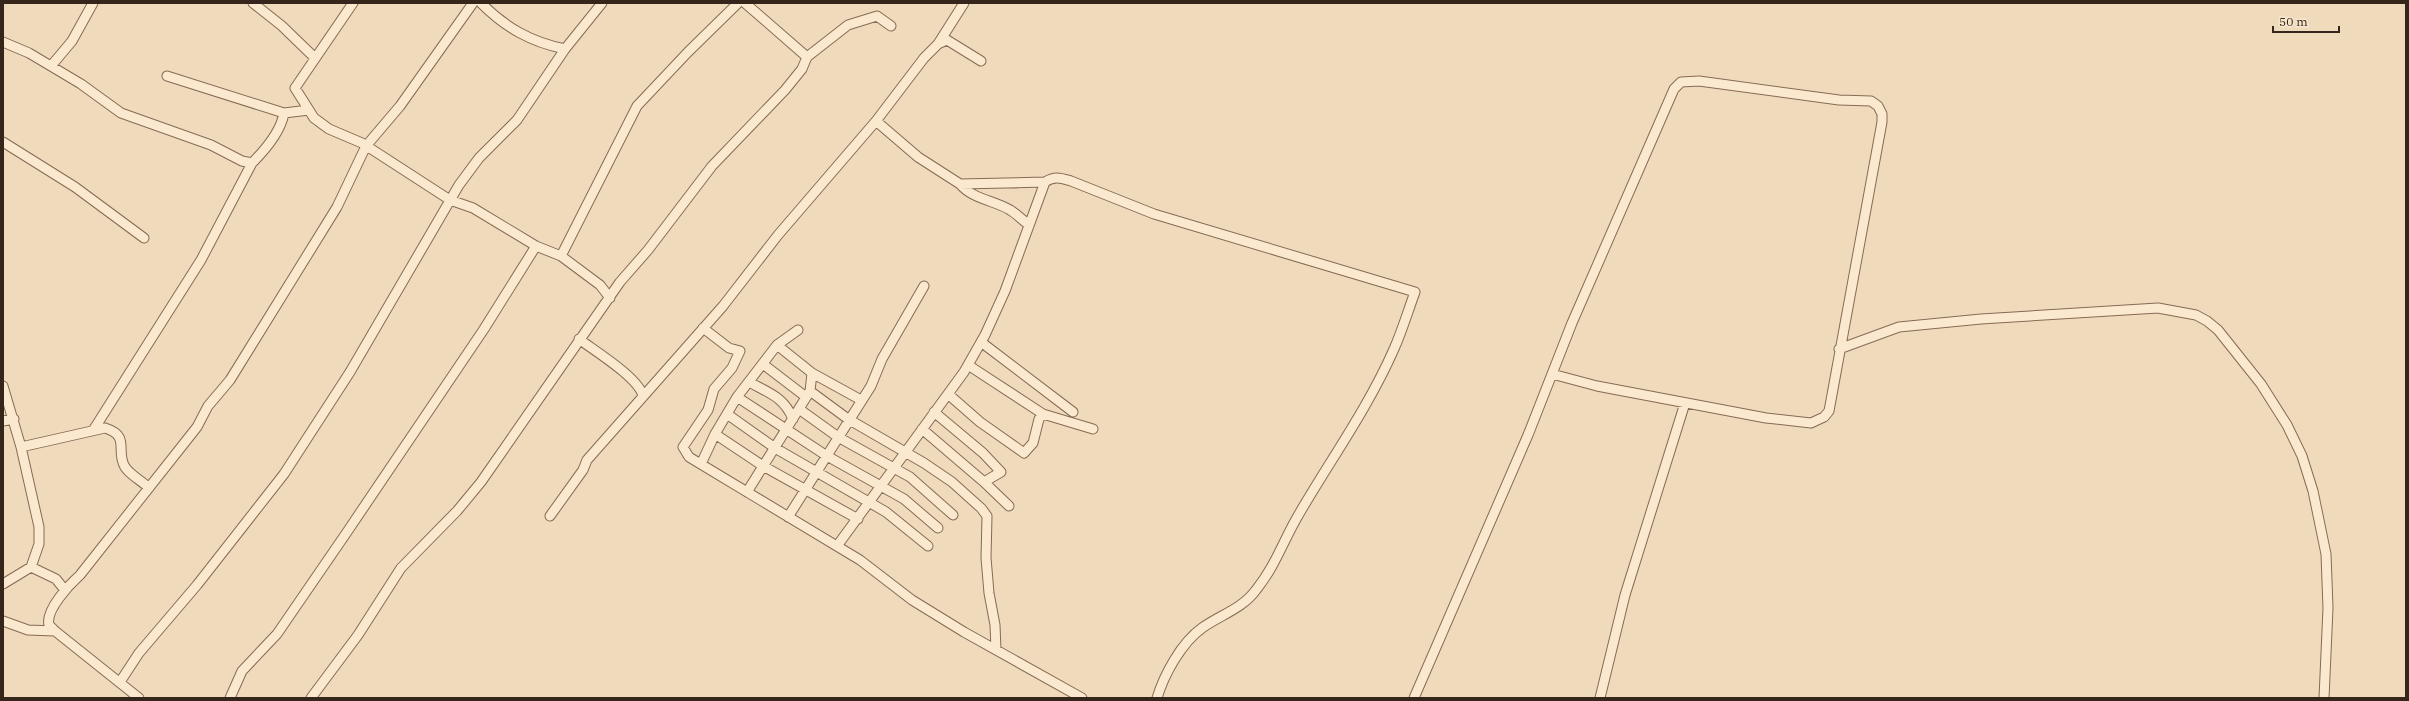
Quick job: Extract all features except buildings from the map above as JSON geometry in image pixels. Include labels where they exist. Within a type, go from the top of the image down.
[{"type":"street","points":[[51,66],[72,41],[93,3]]},
{"type":"street","points":[[253,3],[282,26],[315,58]]},
{"type":"street","points":[[353,3],[296,88],[314,118],[329,129],[366,146],[450,200],[473,208],[536,246],[560,256],[600,285],[610,298]]},
{"type":"street","points":[[138,698],[55,631],[48,622],[64,589],[80,575],[197,427],[208,406],[230,380],[337,207],[366,146],[389,121],[473,3]]},
{"type":"street","points":[[481,3],[504,23],[522,35],[541,44],[565,49]]},
{"type":"street","points":[[120,682],[139,653],[197,585],[284,474],[354,365],[450,200],[479,158],[517,120],[530,103],[565,49],[602,3]]},
{"type":"street","points":[[560,256],[638,106],[678,62],[738,3]]},
{"type":"street","points":[[745,3],[807,57]]},
{"type":"street","points":[[550,516],[583,470],[588,460],[703,328],[778,235],[876,121],[924,58],[938,44],[964,3]]},
{"type":"street","points":[[311,698],[358,635],[400,568],[457,511],[481,482],[579,340],[712,166],[785,90],[802,70],[807,57],[848,24],[865,18],[877,16],[891,26]]},
{"type":"street","points":[[938,44],[947,40],[981,61]]},
{"type":"street","points":[[3,42],[51,66],[81,84],[121,113],[211,145],[242,161],[252,163]]},
{"type":"street","points":[[167,76],[284,113],[309,110]]},
{"type":"street","points":[[1414,698],[1528,435],[1552,374],[1674,88],[1681,82],[1689,80],[1839,100],[1871,101],[1878,106],[1882,114],[1882,122],[1839,349],[1829,411],[1824,417],[1810,423],[1766,418],[1597,386],[1552,374]]},
{"type":"street","points":[[94,429],[201,260],[252,163],[282,125],[284,113]]},
{"type":"street","points":[[876,121],[918,157],[960,184],[963,188],[988,203],[1010,210],[1028,224]]},
{"type":"street","points":[[3,142],[75,187],[144,238]]},
{"type":"street","points":[[960,184],[1045,182],[1052,178],[1059,177],[1154,214],[1414,292],[1395,349],[1336,457],[1299,514],[1272,570],[1254,594],[1234,610],[1201,629],[1167,672],[1157,698]]},
{"type":"street","points":[[837,546],[968,365],[981,342],[1005,291],[1028,224],[1045,182]]},
{"type":"street","points":[[230,698],[242,671],[277,634],[484,329],[536,246]]},
{"type":"street","points":[[788,517],[870,386],[882,359],[924,286]]},
{"type":"street","points":[[1839,349],[1900,327],[1981,319],[2158,308],[2196,315],[2207,321],[2223,335],[2261,384],[2302,456],[2313,491],[2326,554],[2328,608],[2324,698]]},
{"type":"street","points":[[703,328],[729,348],[740,351],[732,368],[714,389],[708,410],[683,448],[689,457],[837,546],[883,576],[912,600],[996,650],[1082,698]]},
{"type":"street","points":[[701,464],[715,434],[737,397],[777,345],[798,330]]},
{"type":"street","points":[[579,340],[632,380],[642,391],[643,396]]},
{"type":"street","points":[[981,342],[1073,412]]},
{"type":"street","points":[[777,345],[812,373],[860,400]]},
{"type":"street","points":[[763,364],[848,419],[904,452],[912,454],[952,482],[981,508],[987,516],[986,558],[988,593],[995,625],[996,650]]},
{"type":"street","points":[[968,365],[1043,414],[1093,429]]},
{"type":"street","points":[[747,492],[808,394],[812,373]]},
{"type":"street","points":[[808,394],[820,387],[825,381]]},
{"type":"street","points":[[749,382],[780,399],[786,404],[793,420]]},
{"type":"street","points":[[3,386],[14,419],[39,528],[39,544],[31,567],[3,584]]},
{"type":"street","points":[[948,394],[980,422],[1024,453],[1033,443],[1039,419],[1043,414]]},
{"type":"street","points":[[737,397],[826,456],[904,499],[938,528]]},
{"type":"street","points":[[1600,698],[1625,595],[1685,403]]},
{"type":"street","points":[[799,408],[838,437],[894,467],[927,491],[953,515]]},
{"type":"street","points":[[934,412],[983,453],[1002,472],[984,482]]},
{"type":"street","points":[[728,414],[775,448],[886,512],[928,546]]},
{"type":"street","points":[[3,421],[14,419]]},
{"type":"street","points":[[21,447],[94,429],[105,428],[114,431],[122,446],[122,460],[125,468],[149,488]]},
{"type":"street","points":[[922,428],[1009,506]]},
{"type":"street","points":[[715,434],[763,466],[858,519]]},
{"type":"street","points":[[31,567],[56,579],[64,589]]},
{"type":"street","points":[[3,621],[28,630],[55,631]]}]
